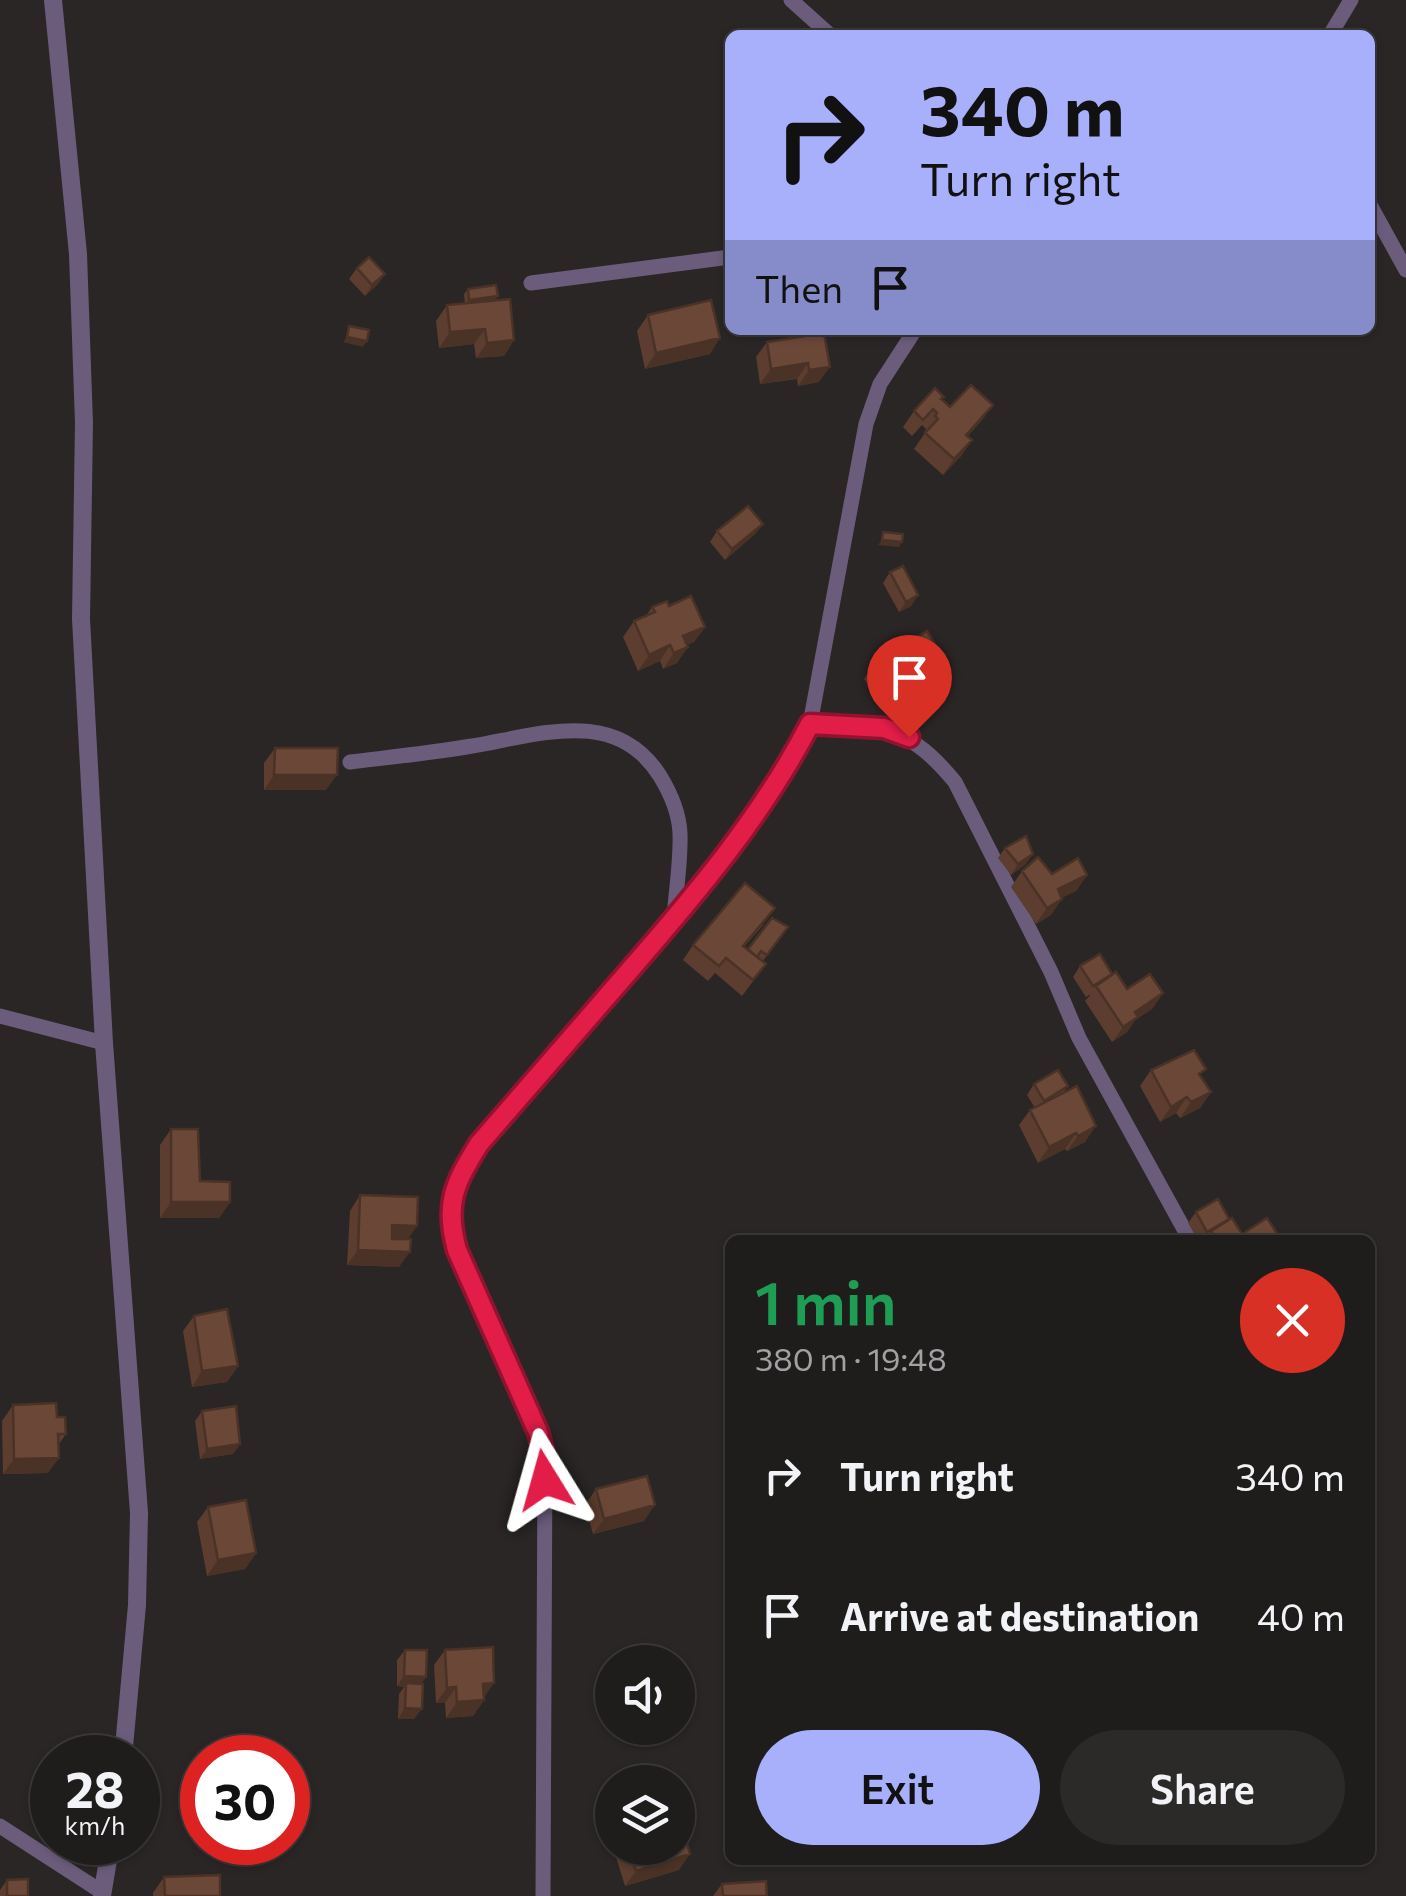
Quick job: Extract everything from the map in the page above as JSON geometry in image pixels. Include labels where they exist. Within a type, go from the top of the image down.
[{"type":"street","points":[[53,0],[83,337],[81,619],[104,1043],[139,1514],[136,1621],[125,1735]]},
{"type":"street","points":[[791,0],[824,30]]},
{"type":"street","points":[[1333,30],[1351,0]]},
{"type":"street","points":[[1375,214],[1406,270]]},
{"type":"street","points":[[531,283],[725,258]]},
{"type":"street","points":[[543,1896],[545,1458],[522,1390],[457,1250],[450,1205],[458,1179],[479,1144],[674,919],[774,788],[810,724],[866,424],[880,384],[911,335]]},
{"type":"street","points":[[810,724],[884,728],[909,737],[935,758],[955,782],[1051,972],[1079,1038],[1187,1235]]},
{"type":"street","points":[[350,762],[426,754],[544,731],[592,731],[627,740],[651,762],[672,796],[680,832],[674,919]]},
{"type":"street","points":[[0,1016],[104,1043]]},
{"type":"street","points":[[0,1826],[102,1894],[107,1865]]},
{"type":"building","points":[[369,257],[385,274],[372,285],[357,268]]},
{"type":"building","points":[[496,285],[498,296],[469,300],[468,289]]},
{"type":"building","points":[[510,299],[514,340],[487,343],[485,329],[450,332],[447,305]]},
{"type":"building","points":[[711,300],[720,338],[656,353],[648,315]]},
{"type":"building","points":[[349,326],[369,330],[367,341],[347,337]]},
{"type":"building","points":[[824,335],[830,367],[809,370],[808,363],[771,369],[767,342]]},
{"type":"building","points":[[971,385],[993,405],[966,435],[972,440],[954,459],[925,433],[938,419],[937,413],[933,409],[923,420],[914,411],[935,388],[950,407]]},
{"type":"building","points":[[748,506],[763,524],[732,549],[717,531]]},
{"type":"building","points":[[883,532],[903,534],[902,542],[882,540]]},
{"type":"building","points":[[903,566],[918,595],[906,602],[890,572]]},
{"type":"building","points":[[691,596],[705,627],[683,636],[688,647],[674,653],[670,645],[649,655],[634,621],[655,612],[652,607],[667,601],[669,606]]},
{"type":"building","points":[[927,631],[943,657],[923,669],[928,677],[915,685],[909,676],[890,688],[875,663],[895,650],[892,645],[906,636],[910,641]]},
{"type":"building","points":[[275,748],[338,748],[337,775],[274,775]]},
{"type":"building","points":[[1026,836],[1033,854],[1018,864],[1005,848]]},
{"type":"building","points":[[1038,857],[1052,874],[1078,858],[1087,875],[1058,889],[1062,899],[1047,908],[1022,871]]},
{"type":"building","points":[[745,883],[775,908],[743,946],[766,964],[753,980],[726,958],[719,966],[693,945]]},
{"type":"building","points":[[772,918],[788,927],[767,955],[761,951],[757,957],[748,949]]},
{"type":"building","points":[[1100,954],[1112,974],[1093,986],[1080,966]]},
{"type":"building","points":[[1116,972],[1127,989],[1150,974],[1163,993],[1135,1012],[1138,1017],[1123,1027],[1096,986]]},
{"type":"building","points":[[1194,1050],[1206,1069],[1199,1074],[1211,1092],[1191,1102],[1187,1097],[1171,1107],[1151,1070]]},
{"type":"building","points":[[1058,1070],[1068,1086],[1044,1101],[1034,1084]]},
{"type":"building","points":[[1077,1086],[1096,1126],[1049,1147],[1030,1110]]},
{"type":"building","points":[[171,1129],[198,1129],[200,1181],[230,1182],[230,1202],[171,1202]]},
{"type":"building","points":[[360,1195],[418,1197],[417,1226],[392,1225],[392,1239],[411,1239],[410,1252],[358,1250]]},
{"type":"building","points":[[1218,1199],[1229,1219],[1207,1232],[1196,1212]]},
{"type":"building","points":[[1232,1218],[1242,1234],[1267,1218],[1278,1235],[1214,1235],[1211,1231]]},
{"type":"building","points":[[227,1309],[238,1366],[202,1371],[194,1316]]},
{"type":"building","points":[[56,1403],[57,1417],[65,1417],[66,1434],[58,1434],[59,1458],[14,1459],[13,1405]]},
{"type":"building","points":[[236,1406],[240,1444],[207,1449],[202,1411]]},
{"type":"building","points":[[647,1476],[655,1505],[604,1519],[596,1489]]},
{"type":"building","points":[[246,1500],[256,1553],[218,1560],[208,1507]]},
{"type":"building","points":[[493,1647],[494,1683],[483,1684],[484,1700],[457,1702],[456,1687],[447,1688],[445,1650]]},
{"type":"building","points":[[405,1650],[427,1650],[426,1677],[404,1676]]},
{"type":"building","points":[[406,1683],[423,1684],[422,1709],[405,1708]]},
{"type":"building","points":[[634,1865],[655,1865],[636,1871]]},
{"type":"building","points":[[220,1875],[220,1896],[165,1896],[164,1877]]},
{"type":"building","points":[[28,1879],[28,1896],[7,1896],[7,1880]]},
{"type":"building","points":[[766,1881],[767,1896],[723,1896],[722,1884]]},
{"type":"route","points":[[545,1480],[545,1458],[538,1432],[495,1328],[457,1250],[450,1205],[458,1179],[479,1144],[674,919],[785,772],[810,724],[884,728],[909,737]]}]
